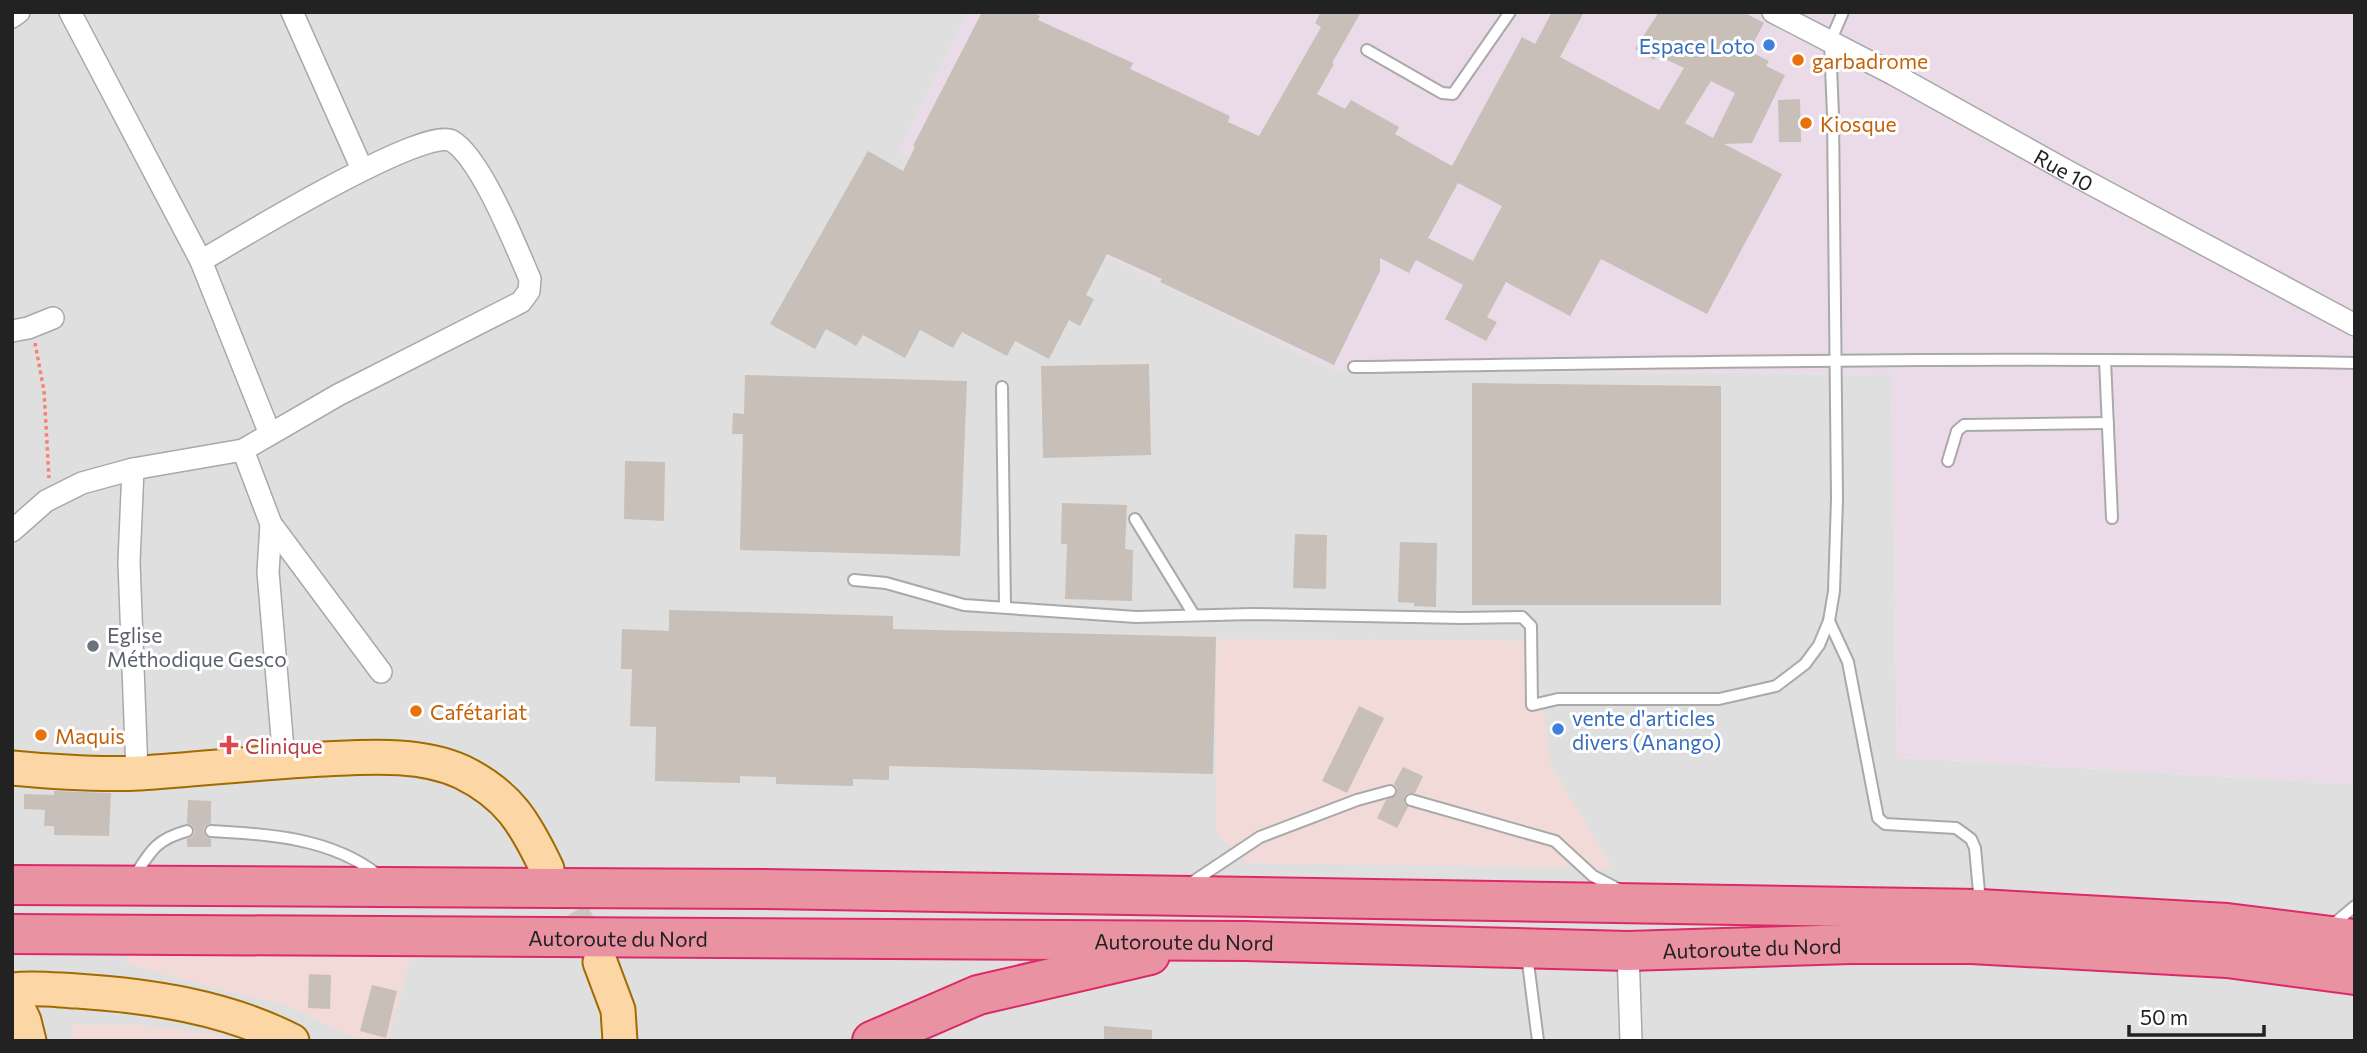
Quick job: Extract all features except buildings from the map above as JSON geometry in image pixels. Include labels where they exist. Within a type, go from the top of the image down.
[{"type":"highway","name":"Autoroute du Nord","points":[[12,885],[765,889],[1980,909],[2227,923],[2339,936]]},
{"type":"highway","name":"Autoroute du Nord","points":[[12,934],[1245,941],[1628,951],[1851,944],[1971,944],[2227,958],[2355,975]]},
{"type":"highway","points":[[872,1041],[978,995],[1184,946],[1245,941]]},
{"type":"main road","points":[[12,768],[69,773],[137,773],[363,757],[419,760],[460,771],[493,790],[511,806],[535,842],[547,869]]},
{"type":"main road","points":[[600,962],[618,1010],[620,1041]]},
{"type":"main road","points":[[20,1012],[28,988],[86,992],[169,1001],[221,1013],[254,1023],[292,1041]]},
{"type":"street","points":[[12,17],[19,12]]},
{"type":"street","points":[[70,12],[201,261],[270,434]]},
{"type":"street","points":[[292,12],[362,169]]},
{"type":"street","name":"Rue 10","points":[[1773,12],[1893,74],[2355,326]]},
{"type":"street","points":[[12,531],[46,501],[82,483],[133,469],[243,450],[338,395],[521,302],[529,290],[530,279],[501,212],[470,158],[451,140],[436,139],[362,169],[201,261]]},
{"type":"street","points":[[20,330],[53,318]]},
{"type":"street","points":[[243,450],[271,524],[381,672]]},
{"type":"street","points":[[133,469],[129,562],[137,773]]},
{"type":"street","points":[[271,524],[268,572],[284,761]]},
{"type":"street","points":[[1628,951],[1631,1041]]},
{"type":"lane","points":[[854,580],[886,583],[964,604],[1136,617],[1253,614],[1522,617],[1531,626],[1532,705],[1558,699],[1719,699],[1776,685],[1805,664],[1819,645],[1829,621],[1834,591],[1838,499],[1830,42],[1843,12]]},
{"type":"lane","points":[[1367,50],[1442,93],[1452,94],[1509,13]]},
{"type":"lane","points":[[1354,367],[1835,360],[2355,363]]},
{"type":"lane","points":[[2105,360],[2112,519]]},
{"type":"lane","points":[[1002,387],[1005,607]]},
{"type":"lane","points":[[1948,461],[1957,431],[1964,425],[2108,423]]},
{"type":"lane","points":[[1135,519],[1194,615]]},
{"type":"lane","points":[[1829,621],[1849,662],[1878,818],[1885,824],[1956,828],[1971,839],[1975,848],[1980,909]]},
{"type":"lane","points":[[1171,897],[1260,837],[1357,800],[1390,792]]},
{"type":"lane","points":[[1411,800],[1555,841],[1593,876],[1643,902]]},
{"type":"lane","points":[[129,885],[153,847],[172,835],[187,831]]},
{"type":"lane","points":[[211,831],[278,835],[345,854],[374,871],[394,888]]},
{"type":"lane","points":[[2339,936],[2355,906]]},
{"type":"lane","points":[[1527,949],[1538,1041]]},
{"type":"path","points":[[20,330],[37,349],[44,391],[49,479],[57,494]]},
{"type":"shaded area","points":[[12,12],[968,12],[900,151],[1334,370],[1892,374],[1897,757],[2355,784],[2355,1041],[12,1041]]},
{"type":"shaded area","points":[[968,12],[2355,12],[2355,784],[1897,757],[1892,374],[1334,370],[900,151]]},
{"type":"shaded area","points":[[1217,639],[1534,641],[1551,766],[1613,868],[1246,863],[1216,832]]},
{"type":"shaded area","points":[[129,951],[411,956],[388,1041],[362,1041],[292,1008],[127,964]]},
{"type":"shaded area","points":[[72,1024],[141,1025],[215,1034],[231,1041],[73,1041]]},
{"type":"tunnel","points":[[548,869],[597,957]]},
{"type":"place","name":"Espace Loto","points":[[1769,45]]},
{"type":"place","name":"garbadrome","points":[[1798,60]]},
{"type":"place","name":"Kiosque","points":[[1806,123]]},
{"type":"place","name":"Eglise Méthodique Gesco","points":[[93,646]]},
{"type":"place","name":"Cafétariat","points":[[416,711]]},
{"type":"place","name":"vente d'articles divers (Anango)","points":[[1558,729]]},
{"type":"place","name":"Maquis","points":[[41,735]]},
{"type":"place","name":"Clinique","points":[[229,745]]}]
